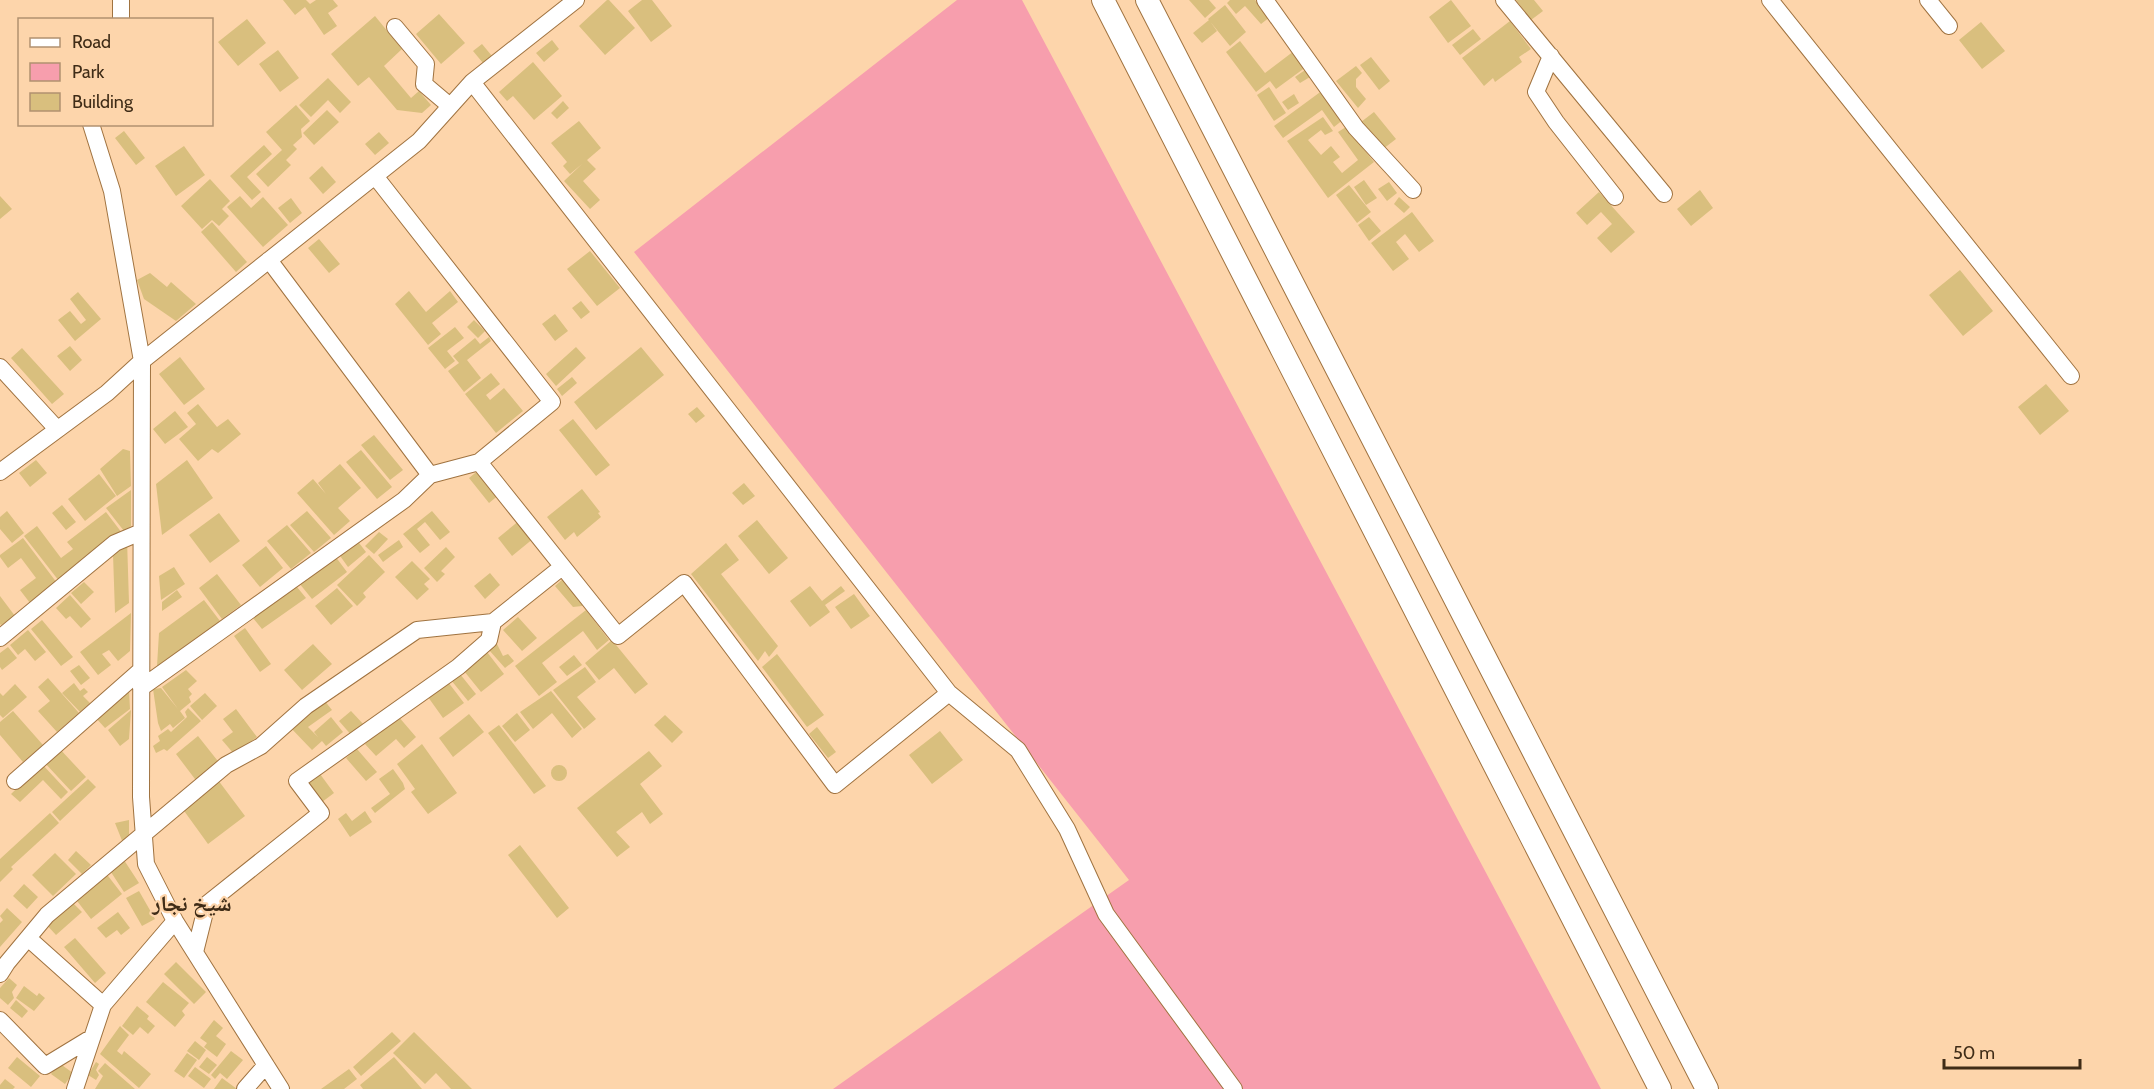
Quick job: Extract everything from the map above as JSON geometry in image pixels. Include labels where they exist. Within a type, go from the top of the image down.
[{"type":"main road","points":[[1103,0],[1660,1089]]},
{"type":"main road","points":[[1148,0],[1707,1089]]},
{"type":"street","points":[[121,0],[121,18]]},
{"type":"street","points":[[1265,0],[1356,128],[1413,190]]},
{"type":"street","points":[[1504,0],[1665,194]]},
{"type":"street","points":[[1770,0],[2071,376]]},
{"type":"street","points":[[1928,0],[1949,26]]},
{"type":"street","points":[[0,472],[107,393],[142,361],[419,141],[472,82],[570,2]]},
{"type":"street","points":[[394,27],[426,64],[424,84],[450,106]]},
{"type":"street","points":[[1551,56],[1536,92],[1556,122],[1615,197]]},
{"type":"street","points":[[472,82],[949,693],[1018,750],[1067,829],[1106,914],[1234,1089]]},
{"type":"street","points":[[92,126],[112,191],[142,361],[141,797],[146,864],[175,921],[281,1089]]},
{"type":"street","points":[[141,688],[404,500],[430,475],[479,462],[552,402],[375,176]]},
{"type":"street","points":[[269,260],[430,475]]},
{"type":"street","points":[[0,368],[57,429]]},
{"type":"street","points":[[479,462],[618,636],[684,583],[835,785],[949,693]]},
{"type":"street","points":[[0,638],[115,543],[141,532]]},
{"type":"street","points":[[0,974],[47,915],[226,765],[261,746],[306,706],[417,630],[493,622],[562,567]]},
{"type":"street","points":[[195,952],[207,904],[321,813],[297,781],[458,667],[489,640],[493,622]]},
{"type":"street","points":[[15,781],[141,670]]},
{"type":"street","points":[[75,1089],[103,1005],[175,921]]},
{"type":"street","points":[[28,938],[103,1005]]},
{"type":"street","points":[[0,1020],[45,1066],[91,1038]]},
{"type":"street","points":[[245,1089],[266,1065]]},
{"type":"green space","points":[[957,0],[1022,0],[1601,1089],[833,1089],[1129,880],[634,252]]},
{"type":"building","points":[[283,0],[306,0],[310,4],[316,0],[333,0],[338,6],[328,13],[337,26],[324,35],[305,7],[295,15]]},
{"type":"building","points":[[607,0],[635,28],[605,55],[579,26]]},
{"type":"building","points":[[642,0],[652,0],[672,26],[651,42],[628,11]]},
{"type":"building","points":[[1189,0],[1209,0],[1216,8],[1205,18]]},
{"type":"building","points":[[1230,0],[1255,0],[1270,17],[1261,24],[1245,6],[1236,14],[1227,3]]},
{"type":"building","points":[[1451,0],[1471,26],[1448,43],[1429,17]]},
{"type":"building","points":[[1516,0],[1534,0],[1543,11],[1531,20]]},
{"type":"building","points":[[1225,5],[1246,32],[1230,46],[1208,19]]},
{"type":"building","points":[[439,14],[465,43],[441,64],[416,34]]},
{"type":"building","points":[[375,16],[402,49],[384,66],[411,98],[419,91],[431,105],[422,113],[397,110],[369,77],[358,86],[331,54]]},
{"type":"building","points":[[247,19],[266,43],[238,66],[218,42]]},
{"type":"building","points":[[1209,20],[1217,31],[1202,43],[1193,33]]},
{"type":"building","points":[[1510,21],[1531,49],[1519,57],[1522,62],[1495,82],[1493,78],[1484,86],[1462,58]]},
{"type":"building","points":[[1981,22],[2005,51],[1982,69],[1959,40]]},
{"type":"building","points":[[1473,29],[1481,39],[1460,55],[1452,45]]},
{"type":"building","points":[[552,40],[559,49],[544,62],[536,53]]},
{"type":"building","points":[[1240,41],[1265,73],[1294,51],[1306,67],[1276,89],[1270,81],[1256,92],[1226,52]]},
{"type":"building","points":[[482,44],[492,56],[483,63],[473,51]]},
{"type":"building","points":[[278,50],[299,78],[280,92],[259,64]]},
{"type":"building","points":[[1371,57],[1390,81],[1379,90],[1360,65]]},
{"type":"building","points":[[533,62],[562,96],[534,120],[513,96],[507,101],[499,92]]},
{"type":"building","points":[[1356,66],[1362,73],[1356,79],[1356,87],[1366,99],[1358,108],[1336,81]]},
{"type":"building","points":[[1305,70],[1310,77],[1300,83],[1295,77]]},
{"type":"building","points":[[328,78],[351,102],[340,113],[328,100],[311,117],[299,105]]},
{"type":"building","points":[[1269,87],[1286,113],[1274,121],[1257,95]]},
{"type":"building","points":[[1323,90],[1344,119],[1334,127],[1322,110],[1283,138],[1274,126]]},
{"type":"building","points":[[1294,94],[1299,103],[1288,110],[1282,102]]},
{"type":"building","points":[[563,101],[569,108],[557,119],[551,113]]},
{"type":"building","points":[[296,105],[310,121],[301,129],[302,137],[293,145],[297,149],[286,160],[291,165],[268,187],[256,174],[282,150],[266,132]]},
{"type":"building","points":[[327,110],[339,122],[314,145],[303,133]]},
{"type":"building","points":[[1374,112],[1396,139],[1383,149],[1361,122]]},
{"type":"building","points":[[1323,117],[1333,131],[1325,135],[1321,130],[1308,140],[1321,155],[1331,146],[1340,157],[1333,162],[1342,173],[1358,160],[1338,132],[1346,127],[1374,162],[1328,198],[1287,141]]},
{"type":"building","points":[[579,121],[601,148],[587,160],[596,169],[583,181],[600,200],[590,209],[564,181],[582,164],[570,174],[563,166],[567,162],[551,143]]},
{"type":"building","points":[[124,131],[145,158],[136,165],[115,138]]},
{"type":"building","points":[[379,132],[389,143],[375,155],[365,144]]},
{"type":"building","points":[[264,145],[272,154],[247,177],[261,192],[252,200],[230,176]]},
{"type":"building","points":[[184,146],[205,175],[176,196],[155,166]]},
{"type":"building","points":[[322,166],[336,182],[323,194],[309,178]]},
{"type":"building","points":[[210,179],[230,201],[222,209],[229,216],[219,226],[212,220],[202,229],[181,206]]},
{"type":"building","points":[[1364,180],[1377,198],[1366,205],[1354,187]]},
{"type":"building","points":[[1389,182],[1397,193],[1387,201],[1378,189]]},
{"type":"building","points":[[1349,185],[1371,212],[1357,223],[1336,195]]},
{"type":"building","points":[[1700,190],[1713,208],[1691,226],[1677,209]]},
{"type":"building","points":[[1599,192],[1635,232],[1611,253],[1597,238],[1612,224],[1601,212],[1587,225],[1576,213]]},
{"type":"building","points":[[0,196],[12,209],[0,219]]},
{"type":"building","points":[[240,196],[251,208],[263,197],[288,225],[263,247],[227,207]]},
{"type":"building","points":[[1399,197],[1410,207],[1404,213],[1394,204]]},
{"type":"building","points":[[291,198],[302,213],[290,223],[278,208]]},
{"type":"building","points":[[1412,212],[1434,241],[1419,252],[1405,234],[1396,242],[1409,259],[1393,271],[1371,243]]},
{"type":"building","points":[[1369,217],[1381,231],[1369,241],[1358,225]]},
{"type":"building","points":[[212,222],[247,262],[236,272],[201,232]]},
{"type":"building","points":[[319,239],[340,264],[329,273],[308,248]]},
{"type":"building","points":[[590,251],[620,288],[597,306],[567,269]]},
{"type":"building","points":[[1960,270],[1993,311],[1963,336],[1929,295]]},
{"type":"building","points":[[150,273],[167,287],[171,282],[196,304],[176,321],[144,299],[137,280]]},
{"type":"building","points":[[409,291],[426,312],[450,291],[458,302],[432,323],[441,334],[428,345],[395,304]]},
{"type":"building","points":[[78,292],[101,319],[75,341],[58,320],[70,311],[81,324],[86,320],[70,299]]},
{"type":"building","points":[[581,301],[590,312],[581,319],[572,308]]},
{"type":"building","points":[[555,314],[568,331],[555,341],[542,324]]},
{"type":"building","points":[[474,320],[485,331],[478,338],[467,327]]},
{"type":"building","points":[[455,327],[464,338],[447,351],[455,361],[445,369],[428,348]]},
{"type":"building","points":[[489,337],[491,341],[467,360],[481,378],[464,392],[448,371],[459,363],[453,356],[475,338],[480,344]]},
{"type":"building","points":[[70,346],[82,360],[70,371],[57,356]]},
{"type":"building","points":[[576,347],[586,358],[556,386],[546,374]]},
{"type":"building","points":[[641,347],[664,375],[596,430],[574,402]]},
{"type":"building","points":[[22,348],[64,394],[52,404],[11,358]]},
{"type":"building","points":[[180,357],[205,389],[184,405],[159,374]]},
{"type":"building","points":[[491,373],[500,384],[486,395],[490,400],[504,388],[523,411],[496,433],[465,394]]},
{"type":"building","points":[[572,377],[577,383],[562,396],[557,389]]},
{"type":"building","points":[[2046,384],[2069,411],[2040,435],[2018,407]]},
{"type":"building","points":[[198,404],[217,427],[228,419],[241,434],[218,453],[212,449],[198,461],[179,439],[196,424],[187,413]]},
{"type":"building","points":[[697,407],[705,416],[696,423],[688,414]]},
{"type":"building","points":[[175,411],[188,427],[165,444],[153,429]]},
{"type":"building","points":[[573,419],[610,465],[596,476],[559,430]]},
{"type":"building","points":[[374,435],[403,470],[390,480],[361,445]]},
{"type":"building","points":[[123,449],[130,451],[131,486],[117,496],[100,469]]},
{"type":"building","points":[[361,450],[392,487],[377,499],[346,462]]},
{"type":"building","points":[[36,460],[47,473],[30,487],[19,473]]},
{"type":"building","points":[[187,460],[213,498],[162,535],[156,484]]},
{"type":"building","points":[[340,464],[361,488],[338,508],[350,521],[334,535],[297,493],[313,479],[326,494],[318,483]]},
{"type":"building","points":[[480,469],[500,494],[489,503],[469,478]]},
{"type":"building","points":[[99,474],[116,496],[85,521],[68,499]]},
{"type":"building","points":[[744,483],[755,496],[743,505],[732,493]]},
{"type":"building","points":[[582,489],[600,512],[598,513],[601,517],[577,537],[574,532],[565,540],[547,517]]},
{"type":"building","points":[[131,490],[131,526],[124,531],[106,508]]},
{"type":"building","points":[[62,505],[76,522],[66,530],[52,513]]},
{"type":"building","points":[[7,511],[24,533],[12,543],[0,529],[0,517]]},
{"type":"building","points":[[307,511],[331,538],[314,552],[290,525]]},
{"type":"building","points":[[432,511],[450,532],[440,540],[425,522],[417,529],[430,545],[420,553],[403,534]]},
{"type":"building","points":[[106,512],[122,533],[59,581],[24,536],[37,526],[61,558],[73,549],[67,542]]},
{"type":"building","points":[[219,513],[240,541],[210,563],[189,535]]},
{"type":"building","points":[[520,520],[534,538],[512,556],[498,538]]},
{"type":"building","points":[[757,520],[788,558],[769,574],[738,536]]},
{"type":"building","points":[[287,525],[311,553],[291,569],[267,541]]},
{"type":"building","points":[[379,532],[388,539],[374,554],[365,546]]},
{"type":"building","points":[[23,538],[57,583],[30,603],[20,590],[36,578],[21,558],[8,568],[0,557]]},
{"type":"building","points":[[127,539],[129,603],[115,613],[113,554]]},
{"type":"building","points":[[356,539],[366,552],[348,567],[338,553]]},
{"type":"building","points":[[399,540],[403,547],[383,562],[378,555]]},
{"type":"building","points":[[726,543],[739,560],[721,574],[778,646],[769,657],[765,651],[758,661],[691,574]]},
{"type":"building","points":[[266,546],[283,568],[260,587],[242,565]]},
{"type":"building","points":[[446,547],[455,557],[441,571],[445,574],[437,582],[424,568]]},
{"type":"building","points":[[369,555],[385,572],[363,593],[366,597],[357,606],[337,585]]},
{"type":"building","points":[[335,556],[347,572],[312,599],[299,583]]},
{"type":"building","points":[[412,561],[430,579],[424,584],[429,589],[417,600],[395,577]]},
{"type":"building","points":[[174,567],[185,584],[161,600],[159,576]]},
{"type":"building","points":[[490,573],[500,585],[485,599],[474,586]]},
{"type":"building","points":[[217,574],[241,605],[222,619],[199,588]]},
{"type":"building","points":[[564,578],[584,601],[582,606],[573,607],[555,586]]},
{"type":"building","points":[[84,582],[94,592],[81,604],[71,593]]},
{"type":"building","points":[[810,586],[822,601],[841,586],[845,591],[825,605],[830,612],[810,627],[790,601]]},
{"type":"building","points":[[297,587],[306,598],[262,629],[253,618]]},
{"type":"building","points":[[337,588],[353,606],[331,625],[315,606]]},
{"type":"building","points":[[177,590],[182,597],[162,611],[162,602]]},
{"type":"building","points":[[854,594],[870,616],[851,629],[835,607]]},
{"type":"building","points":[[70,595],[91,619],[81,628],[70,616],[66,619],[56,608]]},
{"type":"building","points":[[0,596],[15,616],[1,625],[0,624]]},
{"type":"building","points":[[204,600],[220,621],[157,666],[159,633]]},
{"type":"building","points":[[586,610],[609,640],[597,650],[583,631],[542,663],[557,682],[539,696],[515,666]]},
{"type":"building","points":[[131,613],[130,651],[118,661],[109,650],[102,654],[111,665],[98,675],[80,652]]},
{"type":"building","points":[[518,617],[537,638],[522,651],[503,630]]},
{"type":"building","points":[[42,620],[73,657],[61,666],[31,629]]},
{"type":"building","points":[[245,628],[271,664],[260,672],[234,636]]},
{"type":"building","points":[[28,630],[46,652],[35,661],[25,649],[18,655],[10,645]]},
{"type":"building","points":[[612,640],[648,684],[635,694],[614,668],[599,680],[585,663]]},
{"type":"building","points":[[313,644],[332,664],[302,690],[284,670]]},
{"type":"building","points":[[497,644],[503,656],[508,654],[514,661],[505,668],[489,650]]},
{"type":"building","points":[[8,647],[17,658],[2,670],[0,653]]},
{"type":"building","points":[[487,652],[504,674],[481,692],[464,671]]},
{"type":"building","points":[[777,654],[824,715],[807,727],[762,667]]},
{"type":"building","points":[[574,655],[582,665],[567,676],[559,667]]},
{"type":"building","points":[[79,665],[90,678],[81,685],[70,671]]},
{"type":"building","points":[[585,667],[596,682],[577,697],[596,719],[584,729],[553,690]]},
{"type":"building","points":[[186,670],[197,681],[188,689],[192,694],[189,697],[191,702],[180,711],[185,718],[173,728],[170,724],[161,731],[153,689],[161,688],[178,709],[162,687]]},
{"type":"building","points":[[460,674],[476,694],[468,701],[451,680]]},
{"type":"building","points":[[48,678],[79,713],[57,732],[38,711],[50,701],[38,687]]},
{"type":"building","points":[[448,682],[464,703],[443,718],[428,697]]},
{"type":"building","points":[[74,683],[80,691],[84,688],[88,692],[83,696],[90,703],[80,712],[62,693]]},
{"type":"building","points":[[15,684],[27,697],[3,718],[0,715],[0,693],[3,696]]},
{"type":"building","points":[[129,690],[130,709],[105,728],[95,717]]},
{"type":"building","points":[[551,691],[582,729],[572,738],[552,713],[533,729],[520,712]]},
{"type":"building","points":[[205,693],[217,706],[202,720],[190,706]]},
{"type":"building","points":[[324,700],[332,710],[308,727],[318,737],[314,732],[331,717],[343,732],[326,746],[322,741],[312,750],[288,725]]},
{"type":"building","points":[[188,708],[201,721],[167,751],[164,749],[156,753],[153,746],[160,741],[158,736],[168,729],[171,732],[187,717],[185,712]]},
{"type":"building","points":[[236,709],[257,737],[234,754],[222,740],[233,732],[223,719]]},
{"type":"building","points":[[131,710],[129,739],[120,746],[108,730]]},
{"type":"building","points":[[13,711],[43,745],[23,762],[0,735],[0,722]]},
{"type":"building","points":[[351,711],[365,726],[353,737],[339,721]]},
{"type":"building","points":[[517,713],[530,730],[515,742],[502,726]]},
{"type":"building","points":[[469,714],[484,732],[453,757],[439,738]]},
{"type":"building","points":[[665,715],[683,732],[672,743],[654,725]]},
{"type":"building","points":[[398,716],[416,737],[404,748],[396,739],[376,756],[365,744]]},
{"type":"building","points":[[499,725],[546,786],[534,794],[488,733]]},
{"type":"building","points":[[817,727],[836,752],[828,758],[809,734]]},
{"type":"building","points":[[940,731],[963,760],[932,784],[909,755]]},
{"type":"building","points":[[198,736],[221,765],[198,783],[176,754]]},
{"type":"building","points":[[422,744],[457,793],[428,814],[411,792],[415,789],[397,764]]},
{"type":"building","points":[[58,747],[86,777],[71,791],[43,761]]},
{"type":"building","points":[[357,749],[377,772],[366,781],[346,758]]},
{"type":"building","points":[[649,751],[662,766],[640,784],[663,814],[650,824],[642,812],[616,832],[630,847],[617,857],[577,808]]},
{"type":"building","points":[[42,764],[68,792],[61,799],[43,780],[20,802],[11,794]]},
{"type":"building","points":[[559,765],[565,767],[567,773],[565,779],[559,781],[553,779],[551,773],[553,767]]},
{"type":"building","points":[[393,769],[405,789],[375,813],[371,808],[390,794],[379,779]]},
{"type":"building","points":[[320,774],[334,793],[322,802],[308,783]]},
{"type":"building","points":[[88,779],[96,787],[60,821],[52,812]]},
{"type":"building","points":[[218,780],[245,816],[208,844],[182,808]]},
{"type":"building","points":[[365,811],[372,822],[350,837],[338,819],[346,813],[352,821]]},
{"type":"building","points":[[50,813],[59,823],[11,867],[13,869],[0,882],[0,859]]},
{"type":"building","points":[[129,820],[129,839],[123,843],[115,823]]},
{"type":"building","points":[[520,845],[569,908],[557,918],[508,855]]},
{"type":"building","points":[[76,851],[91,865],[82,874],[68,860]]},
{"type":"building","points":[[55,853],[76,874],[53,896],[32,875]]},
{"type":"building","points":[[122,857],[139,883],[124,892],[107,866]]},
{"type":"building","points":[[105,872],[122,894],[91,919],[74,897]]},
{"type":"building","points":[[24,884],[38,897],[27,909],[13,896]]},
{"type":"building","points":[[139,891],[155,919],[142,926],[126,898]]},
{"type":"building","points":[[70,900],[82,912],[56,935],[45,923]]},
{"type":"building","points":[[7,908],[22,922],[0,947],[0,923],[3,920],[0,916]]},
{"type":"building","points":[[118,912],[130,928],[121,935],[117,930],[106,938],[97,928]]},
{"type":"building","points":[[75,938],[106,973],[95,983],[64,947]]},
{"type":"building","points":[[176,962],[206,992],[194,1004],[164,974]]},
{"type":"building","points":[[9,978],[17,985],[12,992],[14,998],[8,1005],[0,998],[0,988]]},
{"type":"building","points":[[163,982],[189,1003],[182,1011],[185,1015],[175,1027],[146,1002]]},
{"type":"building","points":[[24,986],[37,996],[39,993],[45,998],[34,1011],[16,998]]},
{"type":"building","points":[[16,1000],[28,1011],[22,1018],[10,1008]]},
{"type":"building","points":[[137,1006],[149,1016],[147,1019],[155,1026],[148,1034],[140,1027],[133,1035],[122,1026]]},
{"type":"building","points":[[214,1020],[223,1028],[216,1036],[226,1044],[217,1057],[204,1047],[207,1043],[200,1038]]},
{"type":"building","points":[[120,1026],[129,1035],[117,1051],[122,1055],[124,1051],[151,1074],[139,1088],[100,1054]]},
{"type":"building","points":[[392,1032],[401,1041],[361,1076],[353,1067]]},
{"type":"building","points":[[414,1032],[472,1089],[451,1089],[436,1073],[425,1084],[393,1053]]},
{"type":"building","points":[[195,1041],[206,1050],[199,1060],[187,1051]]},
{"type":"building","points":[[231,1051],[243,1060],[227,1079],[220,1073],[215,1079],[211,1075]]},
{"type":"building","points":[[187,1053],[197,1060],[184,1078],[174,1071]]},
{"type":"building","points":[[17,1057],[40,1076],[31,1087],[8,1068]]},
{"type":"building","points":[[207,1057],[217,1065],[209,1074],[199,1067]]},
{"type":"building","points":[[394,1057],[422,1089],[363,1089],[360,1085]]},
{"type":"building","points":[[96,1062],[99,1064],[96,1070],[99,1075],[96,1080],[88,1075]]},
{"type":"building","points":[[59,1063],[73,1073],[65,1084],[51,1074]]},
{"type":"building","points":[[105,1063],[135,1089],[95,1089],[103,1076],[98,1071]]},
{"type":"building","points":[[195,1067],[211,1079],[204,1088],[188,1076]]},
{"type":"building","points":[[349,1069],[357,1079],[344,1089],[321,1089]]},
{"type":"building","points":[[222,1078],[237,1089],[214,1089]]},
{"type":"building","points":[[5,1079],[15,1087],[13,1089],[0,1089]]},
{"type":"district","name":"شيخ نجار","points":[[192,903]]}]
